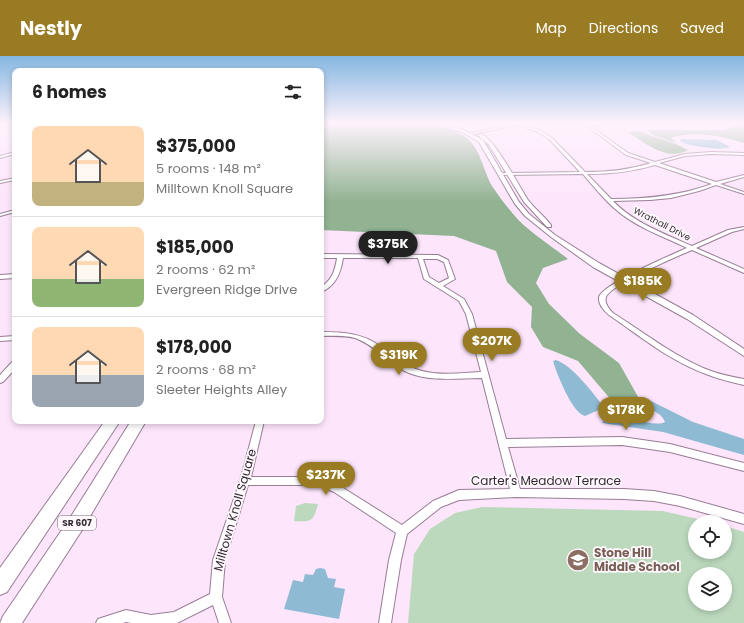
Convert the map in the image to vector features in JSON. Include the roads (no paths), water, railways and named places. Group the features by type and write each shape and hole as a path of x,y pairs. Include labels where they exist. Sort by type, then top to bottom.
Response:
{"main road":[{"name":"SR 607","path":"0,585 111,424"},
{"name":"SR 607","path":"10,623 76,524 137,424"}],"street":[{"path":"486,149 517,203 536,223 577,253 688,310 744,346"},
{"path":"494,149 535,212 557,233 589,256 677,309 744,353"},
{"name":"Wrathall Drive","path":"561,149 621,211 638,222 692,249 744,271"},
{"path":"619,149 654,164 744,194"},
{"path":"0,157 12,154"},
{"path":"500,174 584,174 620,172 692,154 744,154"},
{"path":"609,200 639,200 690,193 744,176"},
{"path":"0,182 12,180"},
{"path":"0,215 12,212"},
{"path":"744,228 730,231 626,279 605,291 602,297 603,305 611,314 696,368 719,378 744,382"},
{"path":"324,256 438,257 446,261 452,279 438,286"},
{"path":"324,288 335,280 338,273 340,256"},
{"path":"420,257 426,278 462,300 469,314 516,492"},
{"path":"0,277 12,274"},
{"path":"324,334 341,334 364,340 399,366 412,371 444,376 485,375"},
{"path":"0,339 12,338"},
{"path":"0,380 12,367"},
{"name":"Milltown Knoll Square","path":"225,623 216,597 219,560 245,481 259,424"},
{"path":"502,442 622,442 670,448 744,467"},
{"path":"245,481 317,481 337,489 402,531 395,560 385,623"},
{"name":"Carter's Meadow Terrace","path":"402,531 437,504 459,495 516,492 654,496 680,501 744,520"},
{"path":"102,623 126,616 151,620 175,618 216,597"}],"water":[{"path":"556,360 569,367 582,380 603,406 601,409 585,416 575,408 570,401 558,375 553,361"},
{"path":"643,397 693,422 744,439 744,455 663,432 602,423 606,419 613,418 622,418 650,423 665,422 660,415 643,404 641,400"},
{"path":"316,569 325,569 328,578 336,579 334,587 345,589 339,619 284,609 293,580 303,582 305,574 313,575"}],"place":[{"name":"Stone Hill Middle School","path":"578,560"}]}
